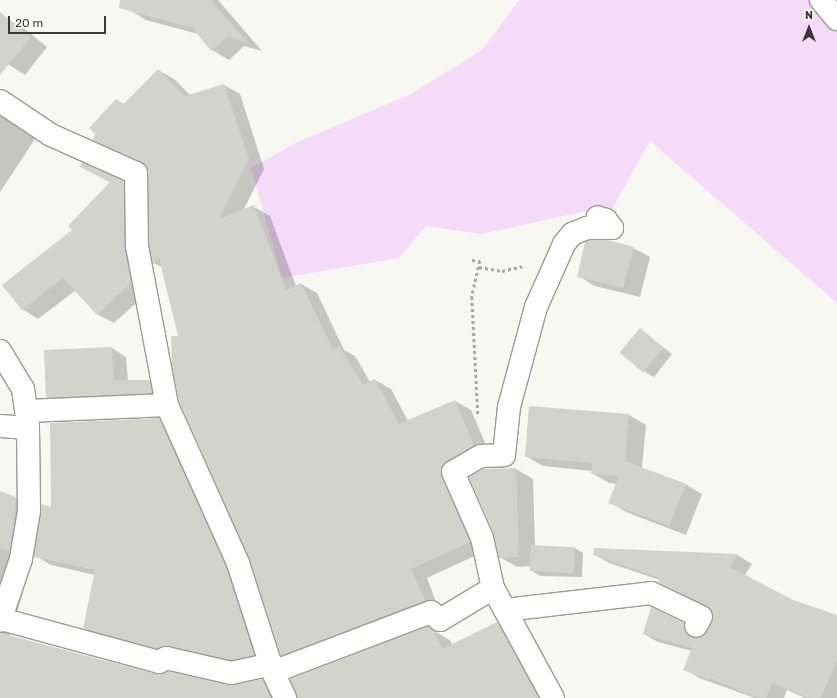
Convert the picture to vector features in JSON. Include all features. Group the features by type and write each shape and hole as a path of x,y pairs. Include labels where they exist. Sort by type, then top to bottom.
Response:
{"street":[{"path":"821,0 837,19"},
{"path":"0,101 51,135 136,173 138,246 167,405 238,563 272,668 285,698"},
{"path":"553,698 493,588 482,538 454,472 481,456 504,455 509,407 536,307 564,244 572,234 587,228 612,228 606,220 597,217"},
{"path":"0,351 23,389 28,420 29,511 21,559 0,620 158,662 166,658 231,673 272,668 431,612 440,620 493,588"},
{"path":"0,426 28,420 167,405"},
{"path":"505,610 651,593 701,617 696,626"}],"path":[{"path":"472,260 480,261 472,297 473,357 481,456"},
{"path":"479,267 493,270"}],"shaded area":[{"path":"519,0 837,0 837,303 650,141 611,211 591,210 481,234 426,226 399,258 282,278 251,168 298,142 411,94 482,50"}],"building":[{"path":"120,0 211,0 248,43 227,37 211,51 195,31 196,29 119,8"},
{"path":"0,12 31,37 0,75"},
{"path":"158,69 185,96 224,84 249,159 219,219 254,205 286,290 301,283 333,349 339,346 363,385 375,379 399,424 455,400 474,445 447,461 441,471 470,542 411,569 425,600 281,656 249,558 179,401 172,365 171,336 178,336 159,258 153,264 149,245 147,167 93,140 95,134 89,128 116,99 123,105"},
{"path":"82,162 124,181 124,246 131,283 97,315 63,278 22,310 2,285 72,230 68,226 110,182 80,167"},
{"path":"589,240 608,240 634,247 623,288 577,277 585,242"},
{"path":"640,328 664,348 643,372 619,353"},
{"path":"112,347 114,380 150,380 152,393 46,398 44,350"},
{"path":"529,406 629,414 625,461 686,484 669,526 608,503 619,476 591,474 592,463 525,457"},
{"path":"159,418 226,567 254,655 231,660 169,646 157,649 83,628 95,570 34,557 41,504 51,507 50,423"},
{"path":"516,468 519,557 499,558 493,531 469,477 484,469"},
{"path":"0,491 16,497 10,551 0,549"},
{"path":"531,545 575,547 574,573 530,571"},
{"path":"594,548 738,554 730,567 793,600 837,615 837,660 821,698 809,698 772,683 766,698 758,698 710,678 709,680 683,670 692,648 643,634 651,607 684,623 686,633 696,638 703,636 712,623 711,610 658,582 659,578 593,555"},
{"path":"497,622 539,698 297,698 290,679 428,626 435,631 442,649"},
{"path":"0,633 156,674 168,671 229,685 262,679 271,698 0,698"}]}
